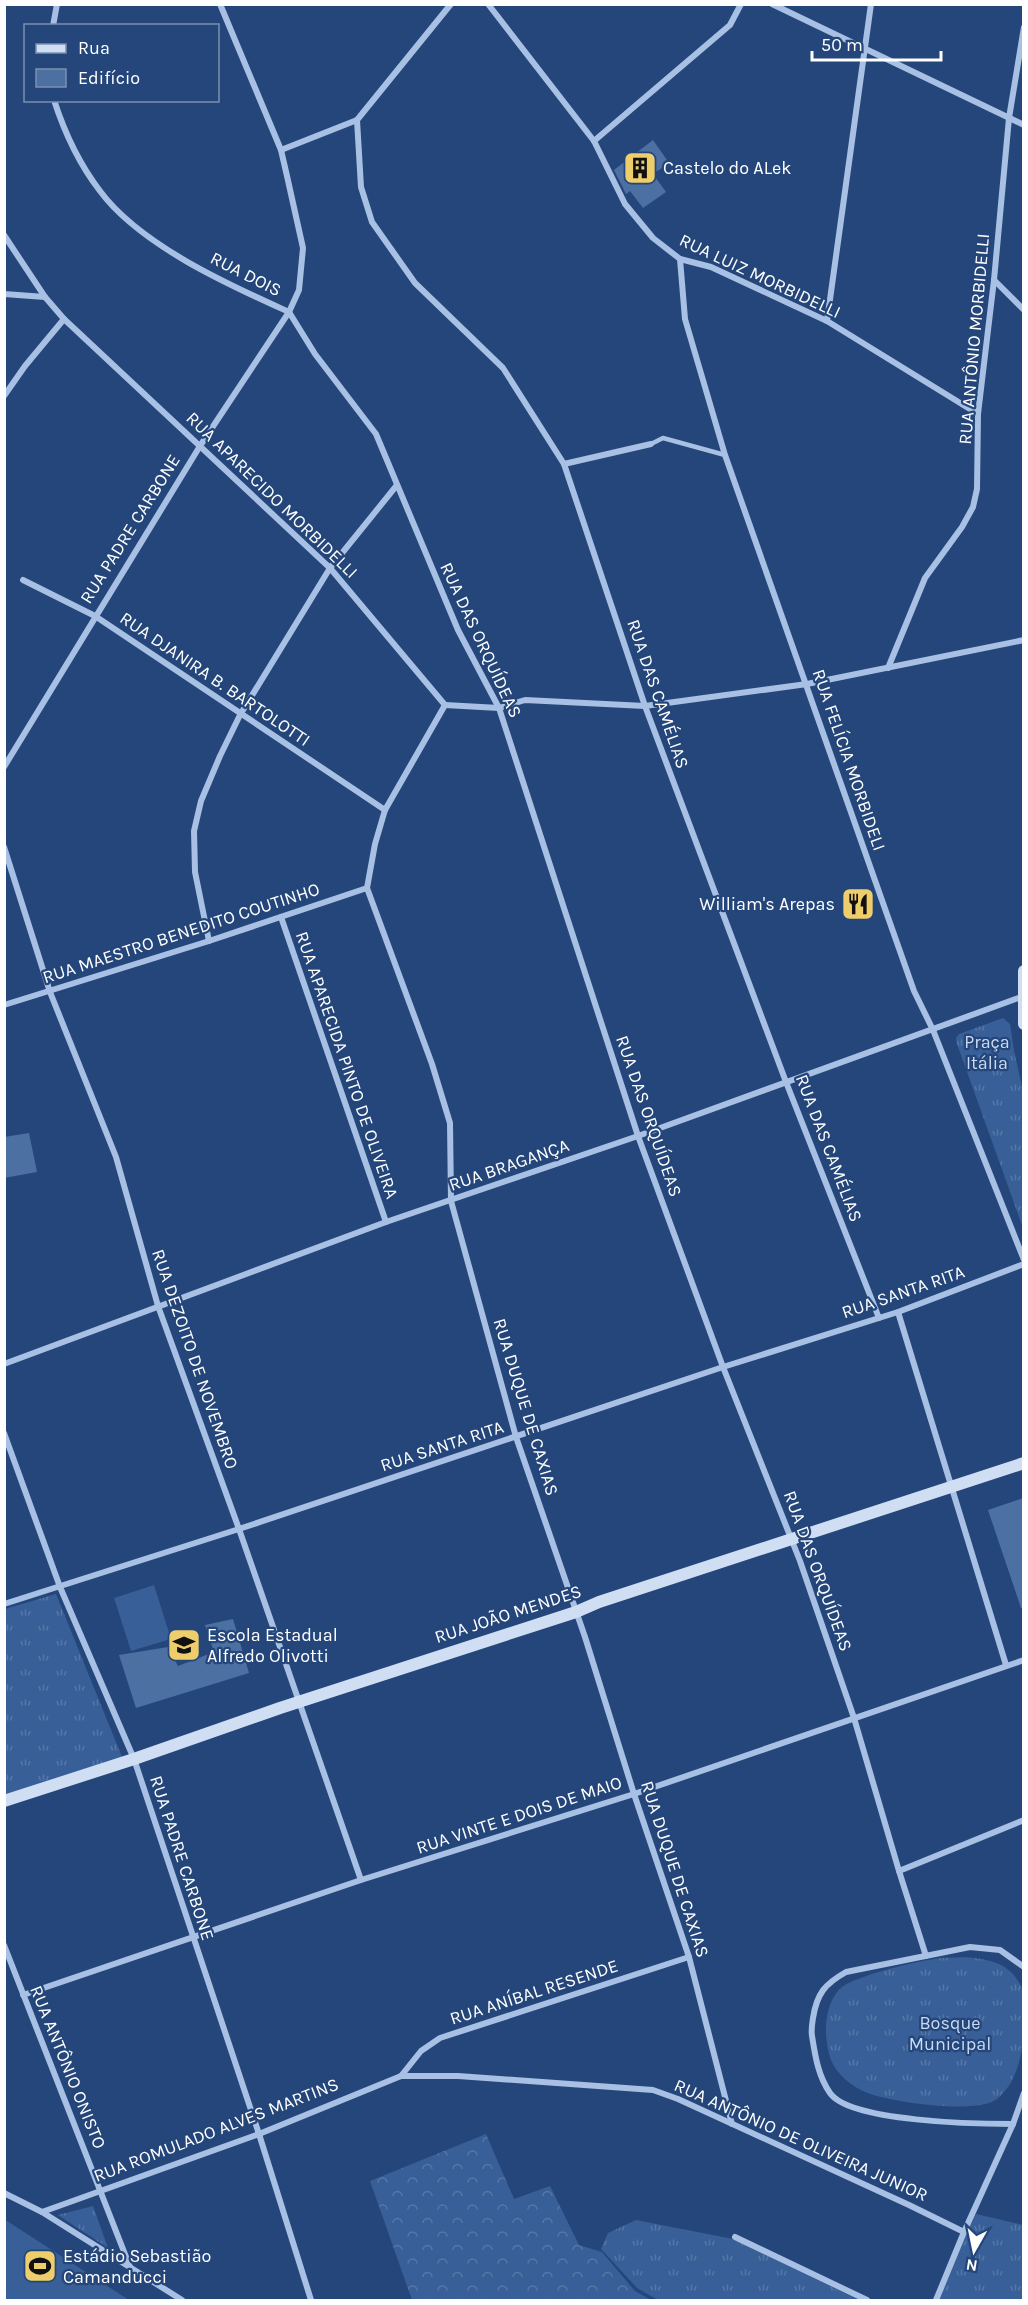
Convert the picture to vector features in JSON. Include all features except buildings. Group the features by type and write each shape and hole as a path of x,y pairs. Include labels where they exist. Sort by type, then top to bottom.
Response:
{"street":[{"path":"53,24 57,4"},
{"name":"RUA DOIS","path":"55,102 64,129 100,191 127,219 176,255 234,288 289,312 299,290 303,248 281,150 220,4"},
{"path":"281,150 357,120 451,4"},
{"name":"RUA LUIZ MORBIDELLI","path":"488,4 594,141 626,204 653,238 680,259 711,267 827,321 978,414"},
{"path":"594,141 730,25 741,4"},
{"path":"772,4 1023,125"},
{"path":"827,321 871,4"},
{"name":"RUA ANTÔNIO MORBIDELLI","path":"888,668 925,578 962,527 973,507 977,489 978,414 994,280 1009,118 1023,27"},
{"name":"RUA DAS CAMÉLIAS","path":"357,120 361,187 372,222 415,284 503,368 564,464 645,706 786,1082 879,1318"},
{"name":"RUA APARECIDO MORBIDELLI","path":"4,235 45,297 64,319 330,568 445,705"},
{"name":"RUA FELÍCIA MORBIDELI","path":"680,259 686,319 725,455 914,991 933,1030 1023,1262"},
{"path":"994,280 1023,310"},
{"path":"4,294 45,297"},
{"name":"RUA PADRE CARBONE","path":"4,767 200,446 289,312"},
{"name":"RUA DAS ORQUÍDEAS","path":"289,312 315,354 376,434 458,630 499,708 638,1136 723,1367 792,1539 854,1718 926,1956"},
{"path":"4,396 25,366 64,319"},
{"path":"564,464 651,444"},
{"path":"209,941 195,872 194,831 201,801 240,715 330,568 397,485"},
{"name":"RUA DJANIRA B. BARTOLOTTI","path":"23,580 95,616 385,810"},
{"path":"367,888 375,844 385,810 445,705 499,708 525,700 645,706 807,684 1023,640"},
{"name":"RUA DEZOITO DE NOVEMBRO","path":"4,847 50,992 116,1157 158,1306 361,1881"},
{"name":"RUA MAESTRO BENEDITO COUTINHO","path":"4,1005 209,941 367,888"},
{"name":"RUA DUQUE DE CAXIAS","path":"367,888 432,1064 450,1123 451,1201 516,1437 689,1957 732,2124"},
{"name":"RUA APARECIDA PINTO DE OLIVEIRA","path":"281,917 386,1222"},
{"path":"1023,971 1023,1024"},
{"name":"RUA BRAGANÇA","path":"4,1364 386,1222 638,1136 1023,996"},
{"name":"RUA SANTA RITA","path":"4,1604 238,1529 723,1367 898,1312 1023,1262"},
{"path":"898,1312 1006,1665"},
{"name":"RUA PADRE CARBONE","path":"4,1433 60,1587 134,1759 259,2134 310,2301"},
{"name":"RUA JOÃO MENDES","path":"4,1801 1023,1463"},
{"name":"RUA VINTE E DOIS DE MAIO","path":"23,1995 361,1881 634,1794 1023,1660"},
{"path":"899,1872 1023,1820"},
{"name":"RUA ANTÔNIO ONISTO","path":"4,1945 130,2267"},
{"path":"1013,2124 966,2124 919,2120 859,2110 831,2095 817,2066 811,2031 816,2000 829,1982 846,1972 970,1947 1000,1950 1023,1967"},
{"name":"RUA ANÍBAL RESENDE","path":"400,2076 421,2051 440,2038 689,1957"},
{"name":"RUA ROMULADO ALVES MARTINS","path":"42,2212 259,2134 400,2076"},
{"name":"RUA ANTÔNIO DE OLIVEIRA JUNIOR","path":"400,2076 504,2079 653,2090 678,2098 964,2232"},
{"path":"936,2301 964,2232 1013,2124 1023,2093"},
{"path":"4,2193 42,2212 182,2301"},
{"path":"735,2237 867,2301"}],"lane":[{"path":"651,444 663,438 725,455"}],"green space":[{"name":"Praça Itália","path":"1003,1018 1010,1024 1023,1091 1023,1228 956,1038 959,1034"},
{"path":"154,1585 171,1639 131,1651 114,1598"},
{"path":"56,1594 122,1757 5,1795 5,1609"},
{"name":"Bosque Municipal","path":"965,1957 1002,1965 1014,1975 1024,1992 1020,2060 1011,2082 997,2099 986,2104 971,2106 910,2103 863,2091 840,2074 833,2065 828,2051 826,2021 831,2002 842,1987 859,1978 900,1966 938,1958"},
{"path":"486,2134 514,2199 550,2186 579,2245 602,2252 635,2291 651,2300 412,2300 370,2181"},
{"path":"93,2206 108,2248 58,2215"},
{"path":"976,2214 1023,2225 1023,2300 934,2300"},
{"name":"Estádio Sebastião Camanducci","path":"4,2219 129,2300 5,2300"},
{"path":"636,2220 733,2239 859,2300 658,2300 637,2288 601,2249 608,2233"}],"place":[{"name":"Castelo do ALek","path":"640,168"},
{"name":"William's Arepas","path":"858,904"},
{"name":"Escola Estadual Alfredo Olivotti","path":"184,1645"},
{"name":"Estádio Sebastião Camanducci","path":"40,2266"}]}
